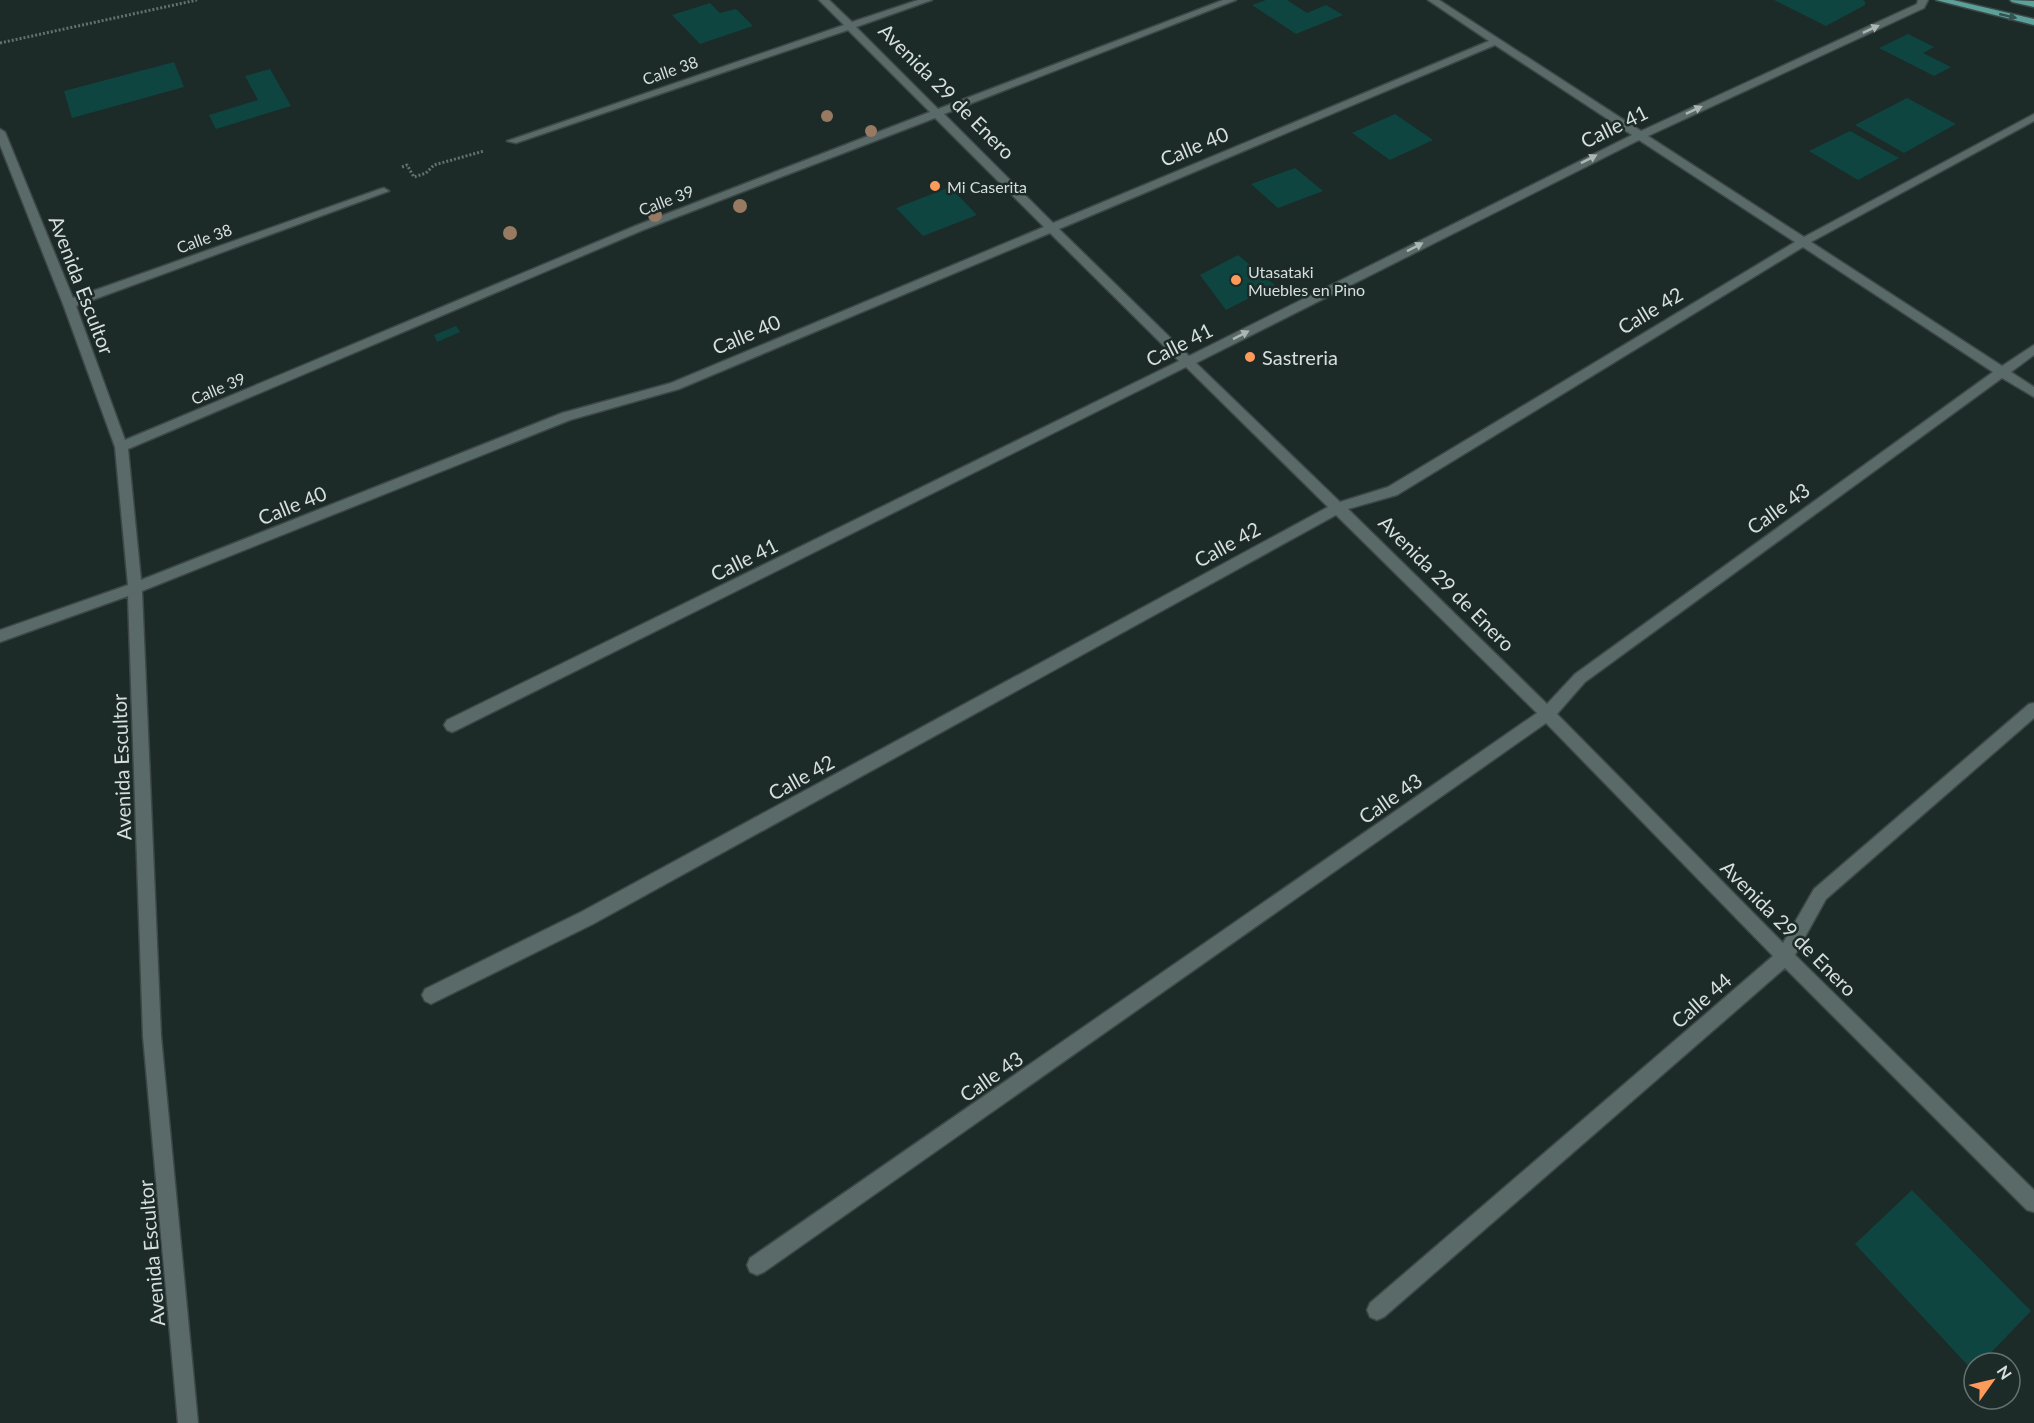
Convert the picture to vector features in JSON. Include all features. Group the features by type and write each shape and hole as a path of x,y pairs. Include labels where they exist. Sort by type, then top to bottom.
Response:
{"main road":[{"path":"1941,0 2034,22"},
{"path":"2015,0 2034,4"}],"street":[{"name":"Avenida 29 de Enero","path":"824,0 1050,227 1339,507 1547,714 1785,957 2034,1203"},
{"name":"Calle 38","path":"512,141 927,0"},
{"name":"Calle 39","path":"120,447 639,228 1231,0"},
{"path":"1433,0 2034,393"},
{"name":"Calle 41","path":"452,725 1189,361 1640,135 1921,6 1923,0"},
{"name":"Calle 40","path":"0,636 135,588 566,416 675,386 1050,227 1497,42"},
{"name":"Calle 42","path":"431,995 587,918 1339,507 1392,491 1803,242 2034,117"},
{"name":"Avenida Escultor","path":"0,132 69,304 120,447 135,588 152,1036 188,1423"},
{"name":"Calle 38","path":"69,304 384,191"},
{"name":"Calle 43","path":"757,1265 1547,714 1581,678 2000,372 2034,350"},
{"name":"Calle 44","path":"1377,1310 1785,957 1820,894 2034,709"}],"path":[{"path":"0,43 197,0"},
{"path":"426,173 434,165 467,158 512,141"}],"building":[{"path":"1266,0 1287,0 1307,13 1326,5 1343,15 1296,34 1252,5"},
{"path":"1774,0 1863,0 1865,5 1826,26"},
{"path":"710,3 720,13 736,9 753,26 700,44 672,15"},
{"path":"1908,34 1934,47 1923,53 1951,67 1934,76 1879,48"},
{"path":"174,62 184,87 72,118 64,91"},
{"path":"270,69 291,106 216,129 209,115 258,100 245,76"},
{"path":"1907,98 1956,124 1904,153 1855,125"},
{"path":"1395,114 1433,140 1390,160 1352,133"},
{"path":"1850,131 1899,158 1858,180 1809,151"},
{"path":"1295,168 1323,191 1278,208 1251,184"},
{"path":"950,187 977,215 923,236 896,208"},
{"name":"Utasataki Muebles en Pino","path":"1238,255 1275,285 1226,310 1200,275"},
{"path":"456,326 460,332 437,342 434,335"},
{"path":"1912,1190 2031,1311 1993,1351 1962,1351 1962,1359 1855,1244"}],"place":[{"name":"Mi Caserita","path":"935,186"},
{"name":"Utasataki Muebles en Pino","path":"1236,280"},
{"name":"Sastreria","path":"1250,357"}]}
